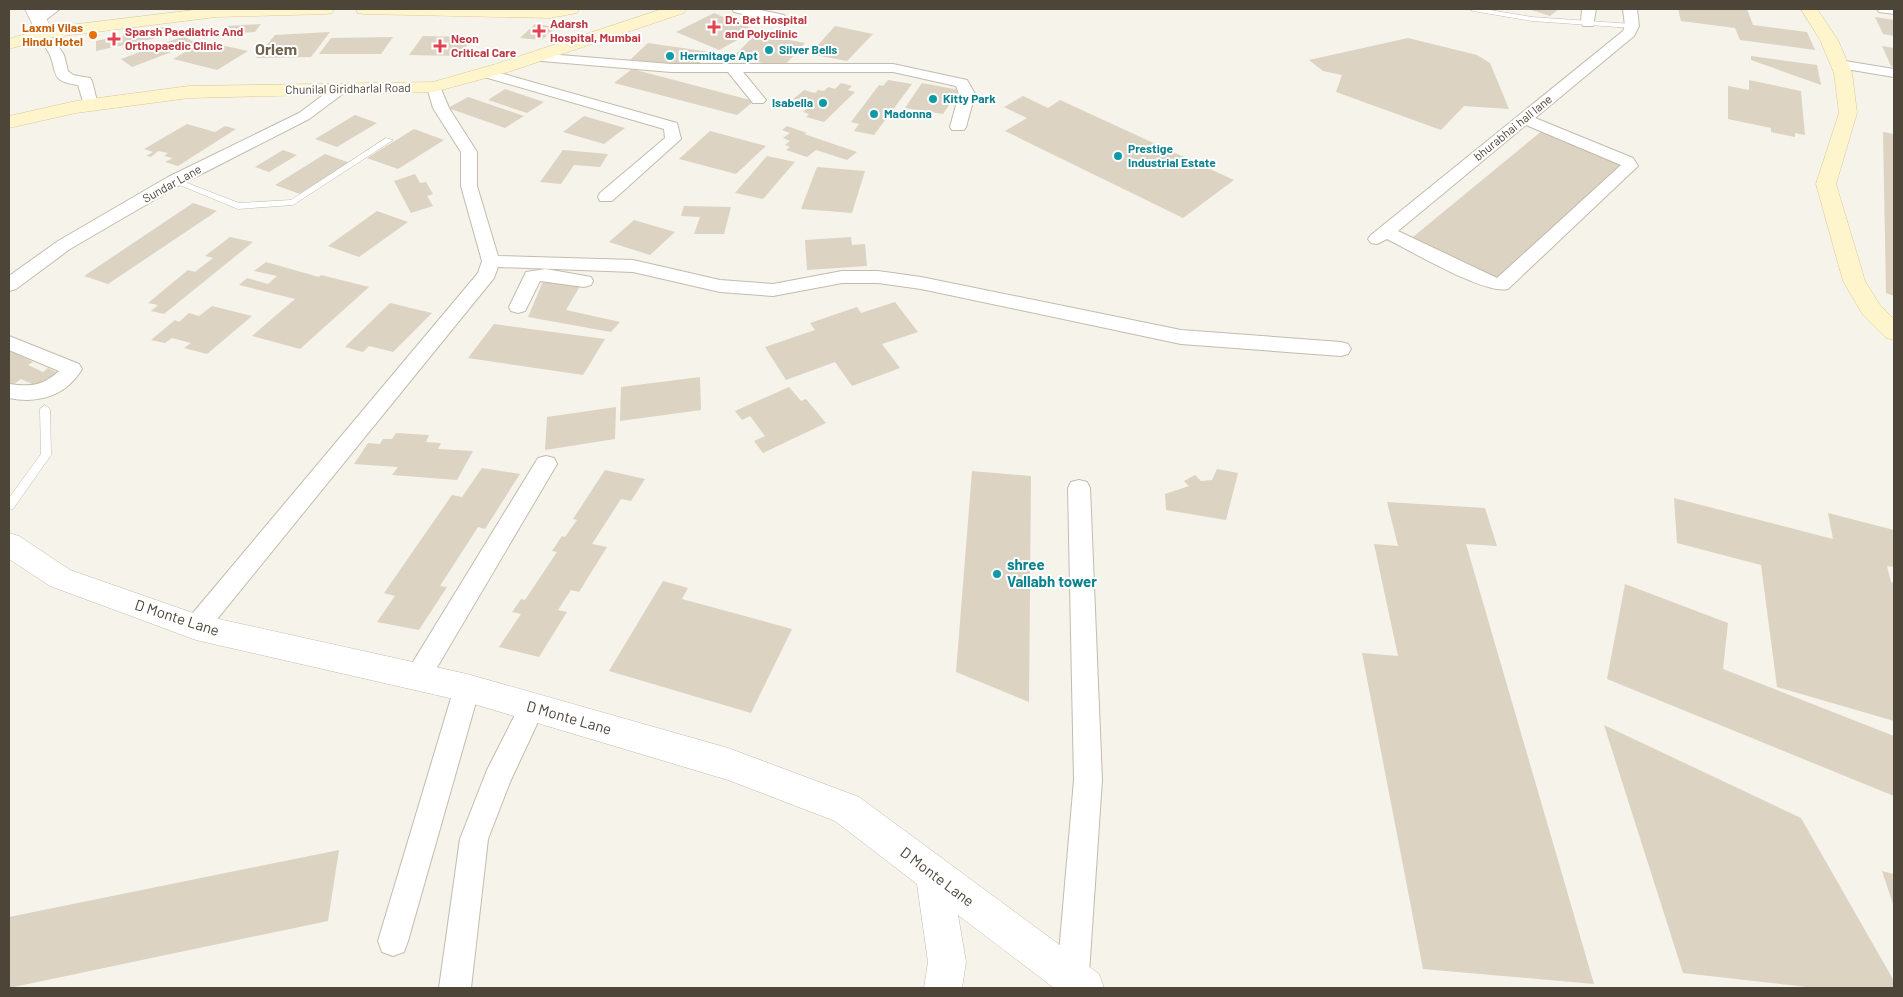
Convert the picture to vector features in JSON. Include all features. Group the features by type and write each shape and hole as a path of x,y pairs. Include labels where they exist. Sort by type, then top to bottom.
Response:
{"main road":[{"path":"9,44 41,25 216,12 326,9"},
{"path":"364,9 550,13 572,9"},
{"name":"Chunilal Giridharlal Road","path":"9,122 90,105 189,92 434,87 535,57 568,34 678,9"},
{"path":"1809,9 1840,64 1843,73 1848,113 1826,184 1854,281 1871,310 1894,332"},
{"path":"550,13 568,34"}],"street":[{"path":"53,9 41,25 57,55 61,65 61,73 70,79 85,81 90,105"},
{"path":"739,9 780,18"},
{"path":"1588,23 1589,9"},
{"path":"1630,9 1632,26"},
{"path":"1884,9 1894,10"},
{"name":"bhurabhai hall lane","path":"1524,119 1627,160 1630,166 1501,286 1381,236 1629,33 1632,26"},
{"path":"535,57 671,68 893,68 962,83 967,94 958,127"},
{"path":"1840,64 1894,73"},
{"path":"732,68 758,100"},
{"path":"486,73 671,126 673,139 606,197"},
{"path":"434,87 441,108 469,152 469,186 489,268"},
{"name":"Sundar Lane","path":"9,285 64,245 174,181 304,116 339,90"},
{"path":"196,627 489,268 633,266 720,286 773,290 842,277 878,277 920,283 1181,337 1341,349"},
{"path":"489,268 584,282"},
{"path":"518,307 533,276"},
{"path":"9,342 72,369 62,379 42,392 33,394 9,391"},
{"path":"417,678 546,464"},
{"path":"1076,985 1088,780 1078,488"},
{"name":"D Monte Lane","path":"9,544 60,578 196,627 467,688 728,764 847,808 1076,985"},
{"path":"393,941 467,688"},
{"path":"455,988 474,839 497,778 532,707"},
{"path":"934,875 947,962 943,988"}],"lane":[{"path":"1473,9 1532,19 1632,26"},
{"path":"174,181 238,206 293,202 389,140"},
{"path":"9,506 46,455 45,409"}],"building":[{"path":"1528,9 1559,9 1550,16"},
{"path":"1678,9 1747,9 1753,25 1807,32 1815,50 1740,40 1735,28 1681,21"},
{"path":"714,13 756,30 719,50 676,32"},
{"path":"1875,17 1894,20 1894,36 1883,34"},
{"path":"261,24 255,32 222,34 228,26"},
{"path":"535,24 556,27 542,40 520,38"},
{"path":"835,26 873,34 847,61 810,54"},
{"path":"164,27 166,36 96,51 96,41"},
{"path":"330,32 311,57 256,58 275,35"},
{"name":"Silver Bells","path":"756,34 805,43 783,67 733,57"},
{"path":"184,36 195,43 132,67 121,59"},
{"path":"423,36 473,37 459,56 409,55"},
{"path":"393,37 381,54 319,54 331,38"},
{"path":"1408,38 1477,55 1490,63 1509,109 1464,106 1441,130 1336,92 1342,75 1323,71 1309,60"},
{"name":"Hermitage Apt","path":"648,43 710,52 697,66 630,60"},
{"path":"216,44 248,51 217,70 173,59 194,47 205,50"},
{"path":"1882,46 1894,48 1894,67 1891,66"},
{"path":"1751,56 1817,65 1821,85 1751,60"},
{"path":"632,69 754,101 737,115 614,83"},
{"name":"Madonna","path":"888,80 912,84 874,135 854,131 859,124 851,122 879,85 883,86"},
{"path":"1749,80 1801,91 1805,135 1795,133 1795,137 1771,132 1771,128 1728,119 1728,86 1749,90"},
{"name":"Isabella","path":"841,83 852,86 848,90 855,92 824,122 806,117 809,114 803,112 810,105 792,100 804,90 815,93 818,90 824,91 828,87 835,89"},
{"name":"Kitty Park","path":"922,83 959,90 943,114 905,108"},
{"path":"505,89 544,102 527,113 488,100"},
{"name":"Prestige Industrial Estate","path":"1023,96 1048,108 1060,100 1234,180 1183,218 1005,131 1027,118 1004,107"},
{"path":"468,97 524,116 505,128 448,108"},
{"path":"355,115 377,123 337,147 315,139"},
{"path":"584,116 625,128 604,144 563,132"},
{"path":"187,124 215,132 225,126 236,129 178,166 165,162 173,158 164,156 168,153 158,151 151,157 146,156 153,152 144,149"},
{"path":"787,126 807,133 804,134 857,152 847,160 816,150 807,157 786,150 790,147 785,145 790,141 783,138 790,133 782,130"},
{"path":"414,129 444,140 398,169 367,158"},
{"path":"1543,130 1625,163 1494,283 1408,241"},
{"path":"710,131 766,146 736,174 679,159"},
{"path":"1883,132 1894,134 1894,296 1886,293"},
{"path":"283,150 297,155 269,172 255,167"},
{"path":"563,150 608,154 600,167 574,165 561,184 540,182"},
{"path":"325,154 350,163 300,194 275,185"},
{"path":"767,156 795,162 763,199 735,193"},
{"path":"817,167 865,171 852,213 801,209"},
{"path":"415,174 420,183 426,182 433,194 427,196 433,206 411,213 394,181"},
{"path":"193,203 217,211 108,284 84,276"},
{"path":"684,206 731,207 724,234 694,234 700,217 681,216"},
{"path":"377,211 408,222 359,257 328,246"},
{"path":"634,220 675,232 650,255 609,242"},
{"path":"230,237 253,242 164,314 151,311 158,305 148,303 188,270 195,272 213,258 205,256"},
{"path":"851,237 852,245 865,244 867,266 807,270 805,240"},
{"path":"266,262 319,277 321,275 369,287 300,349 252,336 295,299 239,285 247,278 268,284 277,276 254,271"},
{"path":"544,279 580,286 566,310 620,322 611,332 528,317"},
{"path":"895,302 918,332 882,344 900,368 852,386 835,362 786,380 765,347 815,330 810,323 857,307 861,313"},
{"path":"390,303 432,313 393,352 369,346 363,352 345,347"},
{"path":"212,306 252,316 207,354 184,348 191,343 172,338 165,343 151,340 175,320 179,322 189,313 199,316"},
{"path":"494,324 605,339 583,375 468,358"},
{"path":"9,350 33,362 28,365 43,372 48,368 62,375 41,388 21,379 9,388"},
{"path":"700,377 701,410 620,421 621,387"},
{"path":"789,387 801,401 806,399 826,423 763,453 754,441 765,436 750,416 742,420 735,411"},
{"path":"616,407 615,439 545,450 547,417"},
{"path":"396,433 429,435 426,442 441,443 438,449 473,451 457,480 392,475 398,467 354,464 368,443 380,444 383,439 392,439"},
{"path":"482,468 520,474 485,529 478,527 440,586 447,587 419,630 377,622 395,596 384,593 452,495 462,497"},
{"path":"1217,469 1238,473 1226,520 1166,510 1165,494 1189,486 1184,481 1195,475 1201,481 1212,480"},
{"path":"605,470 645,479 631,501 621,499 592,544 607,547 579,592 571,590 558,610 567,612 539,657 499,647 521,614 512,612 521,599 525,600 557,552 552,551 562,536 565,537 577,520 573,519"},
{"name":"shree Vallabh tower","path":"972,471 1031,476 1029,702 956,672"},
{"path":"1674,498 1833,539 1828,513 1894,530 1894,567 1887,566 1891,582 1894,583 1894,721 1777,687 1761,565 1677,543"},
{"path":"1387,502 1485,508 1497,546 1466,544 1594,984 1423,969 1362,653 1398,656 1374,544 1398,546"},
{"path":"663,581 688,588 682,599 792,629 751,713 609,671"},
{"path":"1625,584 1728,623 1723,669 1894,736 1894,796 1607,679"},
{"path":"1604,725 1801,818 1894,981 1894,988 1816,988 1683,973"},
{"path":"339,850 328,921 9,988 9,917"},
{"path":"1882,871 1894,874 1894,907"}],"place":[{"name":"Dr. Bet Hospital and Polyclinic","path":"714,27"},
{"name":"Adarsh Hospital, Mumbai","path":"539,31"},
{"name":"Laxmi Vilas Hindu Hotel","path":"93,35"},
{"name":"Sparsh Paediatric And Orthopaedic Clinic","path":"114,39"},
{"name":"Neon Critical Care","path":"440,46"},
{"name":"Silver Bells","path":"769,50"},
{"name":"Hermitage Apt","path":"670,56"},
{"name":"Kitty Park","path":"933,99"},
{"name":"Isabella","path":"823,103"},
{"name":"Madonna","path":"874,114"},
{"name":"Prestige Industrial Estate","path":"1118,156"},
{"name":"shree Vallabh tower","path":"997,574"}],"district":[{"name":"Orlem","path":"276,49"}]}
